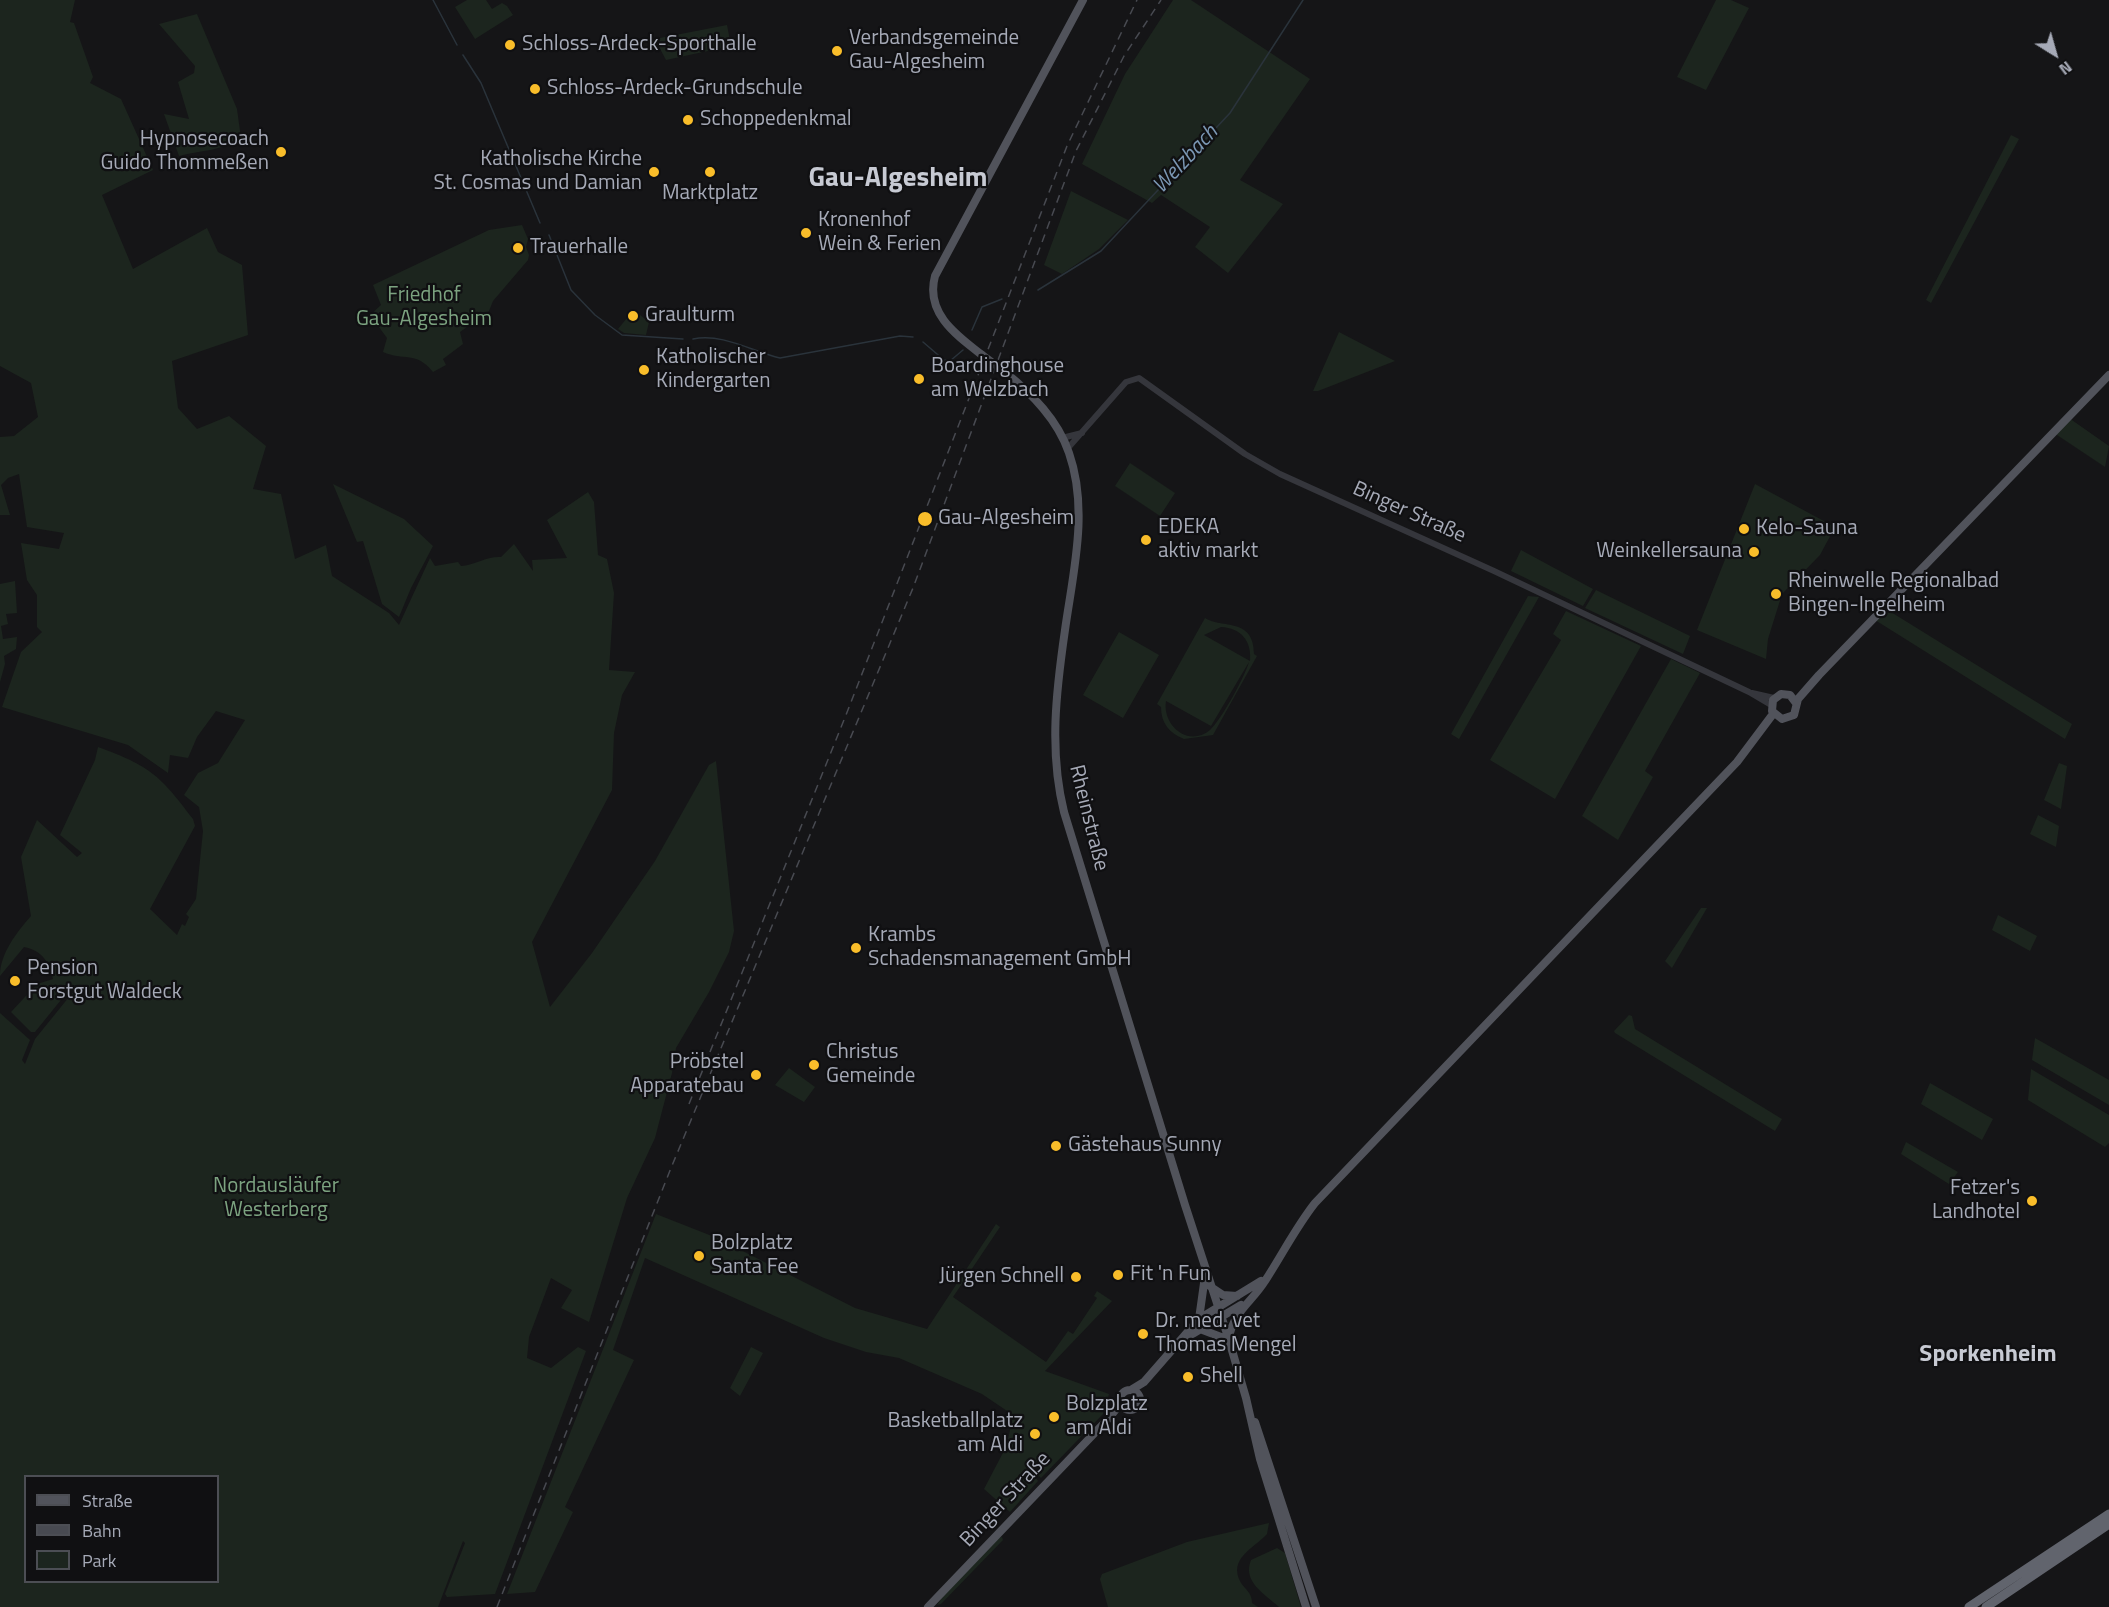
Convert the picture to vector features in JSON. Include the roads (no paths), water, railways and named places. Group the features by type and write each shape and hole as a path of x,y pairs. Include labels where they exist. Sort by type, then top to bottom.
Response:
{"highway":[{"path":"1969,1607 2109,1514"},
{"path":"1986,1607 2109,1524"}],"main road":[{"name":"Rheinstraße","path":"1083,0 935,276 933,295 943,319 957,336 1005,372 1043,408 1068,448 1077,485 1079,516 1054,720 1059,789 1074,849 1246,1398"},
{"path":"1774,709 1789,719 1794,715 1794,699 2109,375"},
{"path":"1200,1329 1216,1333 1229,1340 1234,1319 1245,1303 1260,1289 1315,1203 1744,754 1783,694 1794,699"},
{"path":"1199,1319 1205,1285 1205,1268"},
{"path":"1135,1393 1199,1319 1244,1294 1273,1269"},
{"path":"1211,1287 1225,1295 1244,1294"},
{"path":"1184,1339 1245,1303"},
{"name":"Binger Straße","path":"928,1607 1109,1418 1124,1406 1137,1407 1135,1393 1123,1394 1124,1406"},
{"path":"1246,1398 1260,1459 1306,1607"},
{"path":"1246,1398 1316,1607"}],"street":[{"name":"Binger Straße","path":"1068,448 1126,382 1134,378 1142,379 1245,454 1280,474 1494,571 1749,692 1774,709"},
{"path":"1062,438 1084,432"}],"waterway":[{"name":"Welzbach","path":"433,0 457,45"},
{"name":"Welzbach","path":"1038,290 1101,251 1230,113 1303,0"},
{"name":"Welzbach","path":"463,55 481,83 540,223"},
{"name":"Welzbach","path":"549,235 571,290 595,315 622,335 683,339"},
{"name":"Welzbach","path":"972,330 982,307 1002,299"},
{"name":"Welzbach","path":"693,339 715,338 780,358 900,336 913,337"},
{"name":"Welzbach","path":"923,342 944,360 950,361 963,350"}],"railway":[{"path":"689,1104 846,715 1067,146 1137,0"},
{"path":"497,1607 671,1168 913,588 1076,151 1124,56 1161,0"}],"place":[{"name":"Schloss-Ardeck-Sporthalle","path":"510,45"},
{"name":"Verbandsgemeinde Gau-Algesheim","path":"837,51"},
{"name":"Schloss-Ardeck-Grundschule","path":"535,89"},
{"name":"Schoppedenkmal","path":"688,120"},
{"name":"Hypnosecoach Guido Thommeßen","path":"281,152"},
{"name":"Katholische Kirche St. Cosmas und Damian","path":"654,172"},
{"name":"Marktplatz","path":"710,172"},
{"name":"Kronenhof Wein & Ferien","path":"806,233"},
{"name":"Trauerhalle","path":"518,248"},
{"name":"Graulturm","path":"633,316"},
{"name":"Katholischer Kindergarten","path":"644,370"},
{"name":"Boardinghouse am Welzbach","path":"919,379"},
{"name":"Gau-Algesheim","path":"925,519"},
{"name":"Kelo-Sauna","path":"1744,529"},
{"name":"EDEKA aktiv markt","path":"1146,540"},
{"name":"Weinkellersauna","path":"1754,552"},
{"name":"Rheinwelle Regionalbad Bingen-Ingelheim","path":"1776,594"},
{"name":"Krambs Schadensmanagement GmbH","path":"856,948"},
{"name":"Pension Forstgut Waldeck","path":"15,981"},
{"name":"Christus Gemeinde","path":"814,1065"},
{"name":"Pröbstel Apparatebau","path":"756,1075"},
{"name":"Gästehaus Sunny","path":"1056,1146"},
{"name":"Fetzer's Landhotel","path":"2032,1201"},
{"name":"Bolzplatz Santa Fee","path":"699,1256"},
{"name":"Fit 'n Fun","path":"1118,1275"},
{"name":"Jürgen Schnell","path":"1076,1277"},
{"name":"Dr. med. vet Thomas Mengel","path":"1143,1334"},
{"name":"Shell","path":"1188,1377"},
{"name":"Bolzplatz am Aldi","path":"1054,1417"},
{"name":"Basketballplatz am Aldi","path":"1035,1434"}],"district":[{"name":"Gau-Algesheim","path":"898,179"},
{"name":"Sporkenheim","path":"1988,1355"}],"park label":[{"name":"Friedhof Gau-Algesheim","path":"424,308"},
{"name":"Nordausläufer Westerberg","path":"276,1199"}]}
